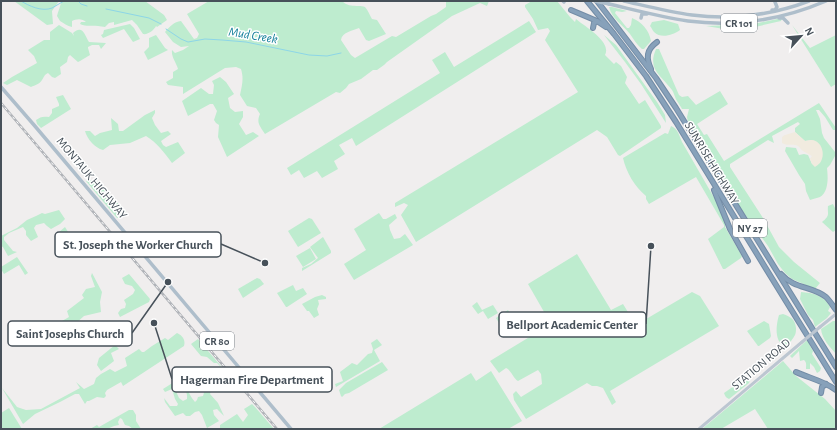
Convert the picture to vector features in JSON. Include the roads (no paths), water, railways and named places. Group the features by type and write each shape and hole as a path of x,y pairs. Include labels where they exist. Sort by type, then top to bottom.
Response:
{"highway":[{"name":"SUNRISE HIGHWAY","path":"587,1 646,76 676,122 779,292 836,382"},
{"name":"SUNRISE HIGHWAY","path":"596,1 656,78 676,108 836,367"},
{"path":"571,10 602,23 614,34"},
{"path":"593,28 594,23 597,21"},
{"path":"656,78 649,64 648,56 650,48 657,42"},
{"path":"698,159 714,190 734,236 748,262"},
{"path":"768,257 780,274 787,280 797,286 821,294 835,308"},
{"path":"796,372 826,384 836,390"},
{"path":"821,393 822,387 826,384"}],"main road":[{"name":"CR 101","path":"596,1 658,15 709,23 729,23 780,17 826,1"},
{"name":"CR 101","path":"624,1 682,14 723,17 773,12 809,1"},
{"path":"618,6 625,6 630,2"},
{"path":"752,15 775,10 777,7 775,2 780,8 794,6"},
{"path":"635,10 640,7 652,7"},
{"path":"760,20 767,21 783,18 788,23 787,18 800,11"},
{"path":"641,18 644,13 658,15"},
{"name":"MONTAUK HIGHWAY","path":"1,87 291,429"},
{"name":"STATION ROAD","path":"699,429 836,314"}],"waterway":[{"name":"Mud Creek","path":"21,1 40,9 52,8 64,1"},
{"name":"Mud Creek","path":"78,1 87,6"},
{"name":"Mud Creek","path":"106,9 149,18 161,24"},
{"name":"Mud Creek","path":"166,29 188,42 205,39 222,40 246,42 309,55 327,56 341,53"}],"railway":[{"path":"1,103 277,429"}],"place":[{"name":"Bellport Academic Center","path":"651,246"},
{"name":"St. Joseph the Worker Church","path":"265,263"},
{"name":"Saint Josephs Church","path":"168,282"},
{"name":"Hagerman Fire Department","path":"154,323"}]}
